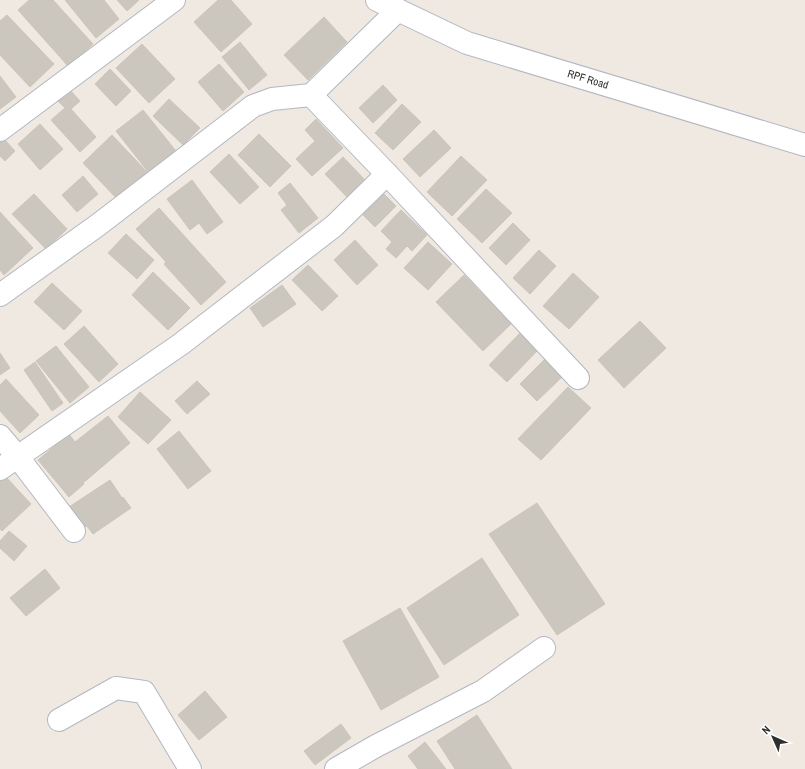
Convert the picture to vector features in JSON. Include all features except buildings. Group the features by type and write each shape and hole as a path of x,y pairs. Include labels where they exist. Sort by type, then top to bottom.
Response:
{"street":[{"path":"0,130 174,0"},
{"name":"RPF Road","path":"377,0 467,43 805,144"},
{"path":"0,295 98,225 253,106 272,99 312,95 398,10"},
{"path":"312,95 578,378"},
{"path":"0,469 194,334 334,226 387,174"},
{"path":"0,436 18,456 74,531"},
{"path":"336,769 376,746 483,691 544,648"},
{"path":"60,720 116,688 144,692 190,769"}]}
